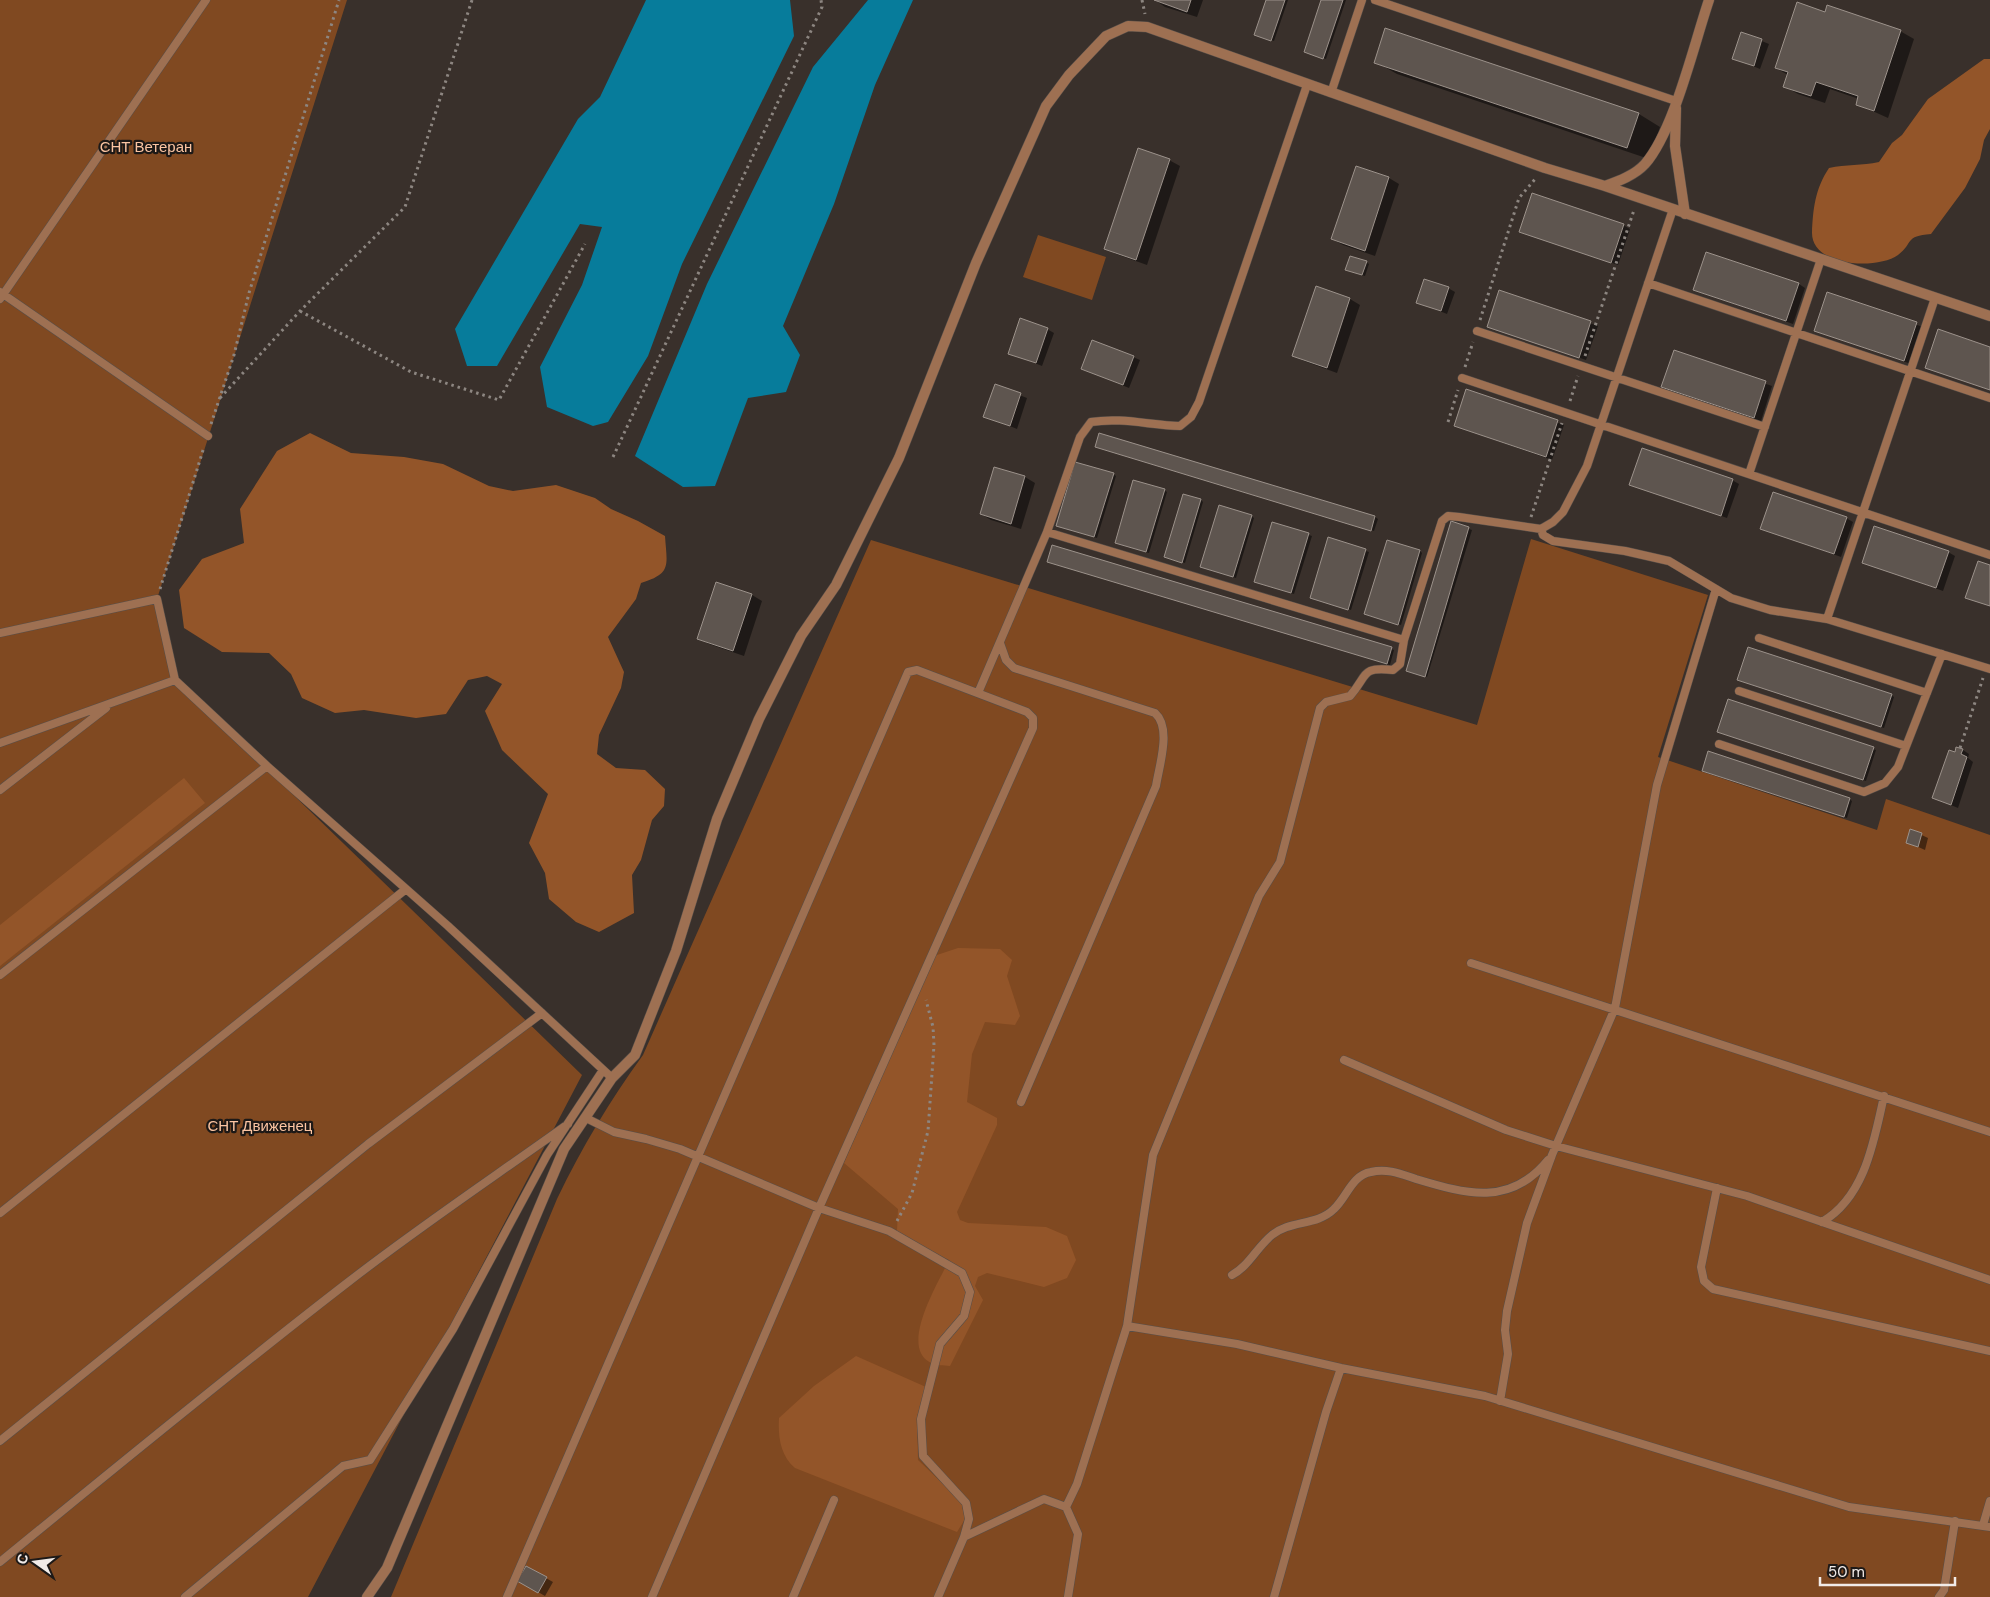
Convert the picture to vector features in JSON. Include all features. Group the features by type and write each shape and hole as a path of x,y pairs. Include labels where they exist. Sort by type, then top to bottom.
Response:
{"street":[{"path":"1605,186 1628,176 1644,165 1660,142 1676,101 1709,0"},
{"path":"367,1597 386,1568 564,1149 612,1078 635,1055 676,951 717,819 759,719 801,636 836,585 899,458 976,263 1046,106 1069,75 1106,36 1128,26 1147,27 1545,168 1605,186 1990,316"},
{"path":"1676,101 1675,146 1686,214"}],"lane":[{"path":"206,0 1,295 208,436"},
{"path":"1331,93 1362,0"},
{"path":"1375,0 1676,101"},
{"path":"978,693 1047,532 1080,437 1090,422 1110,419 1159,426 1180,426 1191,417 1199,402 1307,85"},
{"path":"1066,1507 1077,1484 1128,1326 1153,1154 1258,896 1280,862 1320,708 1326,702 1350,696 1367,672 1376,668 1393,670 1400,664 1404,640 1442,521 1448,516 1541,529 1553,522 1563,512 1587,466 1673,209"},
{"path":"1749,474 1821,259"},
{"path":"1648,283 1990,398"},
{"path":"1827,620 1935,298"},
{"path":"1477,331 1765,428"},
{"path":"1462,378 1990,555"},
{"path":"1541,529 1543,535 1553,541 1625,551 1669,561 1731,598 1770,610 1827,620 1988,668"},
{"path":"1047,532 1404,640"},
{"path":"1500,1401 1508,1354 1505,1330 1507,1311 1527,1223 1552,1155 1615,1008 1658,785 1716,589"},
{"path":"0,633 157,599 175,680 266,766 406,889 612,1078"},
{"path":"1759,638 1927,693"},
{"path":"1000,641 1001,651 1014,668 1155,713 1161,719 1163,731 1156,786 1021,1102"},
{"path":"1720,744 1864,792 1885,783 1898,767 1942,654"},
{"path":"507,1597 908,672 917,670 1027,712 1033,718 1032,728 819,1208 652,1597"},
{"path":"0,743 175,680"},
{"path":"1739,691 1906,746"},
{"path":"0,790 112,704"},
{"path":"0,976 266,766"},
{"path":"0,1213 406,889"},
{"path":"1471,963 1615,1008 1990,1132"},
{"path":"0,1441 368,1144 542,1013"},
{"path":"1344,1060 1506,1130 1556,1146 1717,1188 1990,1280"},
{"path":"185,1597 343,1466 370,1460 453,1329 547,1155 603,1070"},
{"path":"1822,1222 1836,1214 1852,1195 1867,1162 1884,1096"},
{"path":"586,1118 614,1132 646,1139 697,1157 819,1208 879,1228 962,1273 970,1292 964,1316 940,1344 920,1419 923,1456 966,1503 969,1519 964,1537 938,1597"},
{"path":"0,1562 245,1362 348,1282 443,1211 568,1124"},
{"path":"1232,1275 1239,1271 1272,1234 1291,1226 1313,1222 1334,1209 1350,1185 1369,1172 1390,1171 1462,1192 1488,1194 1514,1188 1537,1174 1552,1155"},
{"path":"1717,1188 1701,1267 1704,1281 1713,1289 1990,1351"},
{"path":"1128,1326 1237,1344 1500,1401 1849,1507 1986,1526 1990,1501"},
{"path":"1274,1597 1326,1412 1341,1368"},
{"path":"964,1537 1044,1499 1066,1507 1078,1534 1068,1597"},
{"path":"793,1597 834,1500"},
{"path":"1938,1597 1944,1590 1955,1521"}],"path":[{"path":"157,599 234,355 249,293 339,0"},
{"path":"218,401 300,311 405,207 472,0"},
{"path":"612,457 822,7 821,0"},
{"path":"1448,422 1520,198 1545,168"},
{"path":"300,311 411,372 498,400 585,244"},
{"path":"1960,748 1988,668"},
{"path":"879,1228 894,1224 901,1218 912,1193 928,1131 934,1028 926,993"}],"green space":[{"name":"СНТ Движенец","path":"0,0 347,0 157,599 175,680 582,1075 308,1597 0,1597"},
{"path":"1038,235 1106,257 1092,300 1023,277"},
{"path":"1531,539 1708,595 1658,757 1877,830 1886,799 1990,835 1990,1597 391,1597 557,1199 597,1125 643,1055 871,540 1477,725"}],"shaded area":[{"path":"1984,59 1990,59 1990,129 1984,140 1980,159 1965,188 1931,234 1913,238 1898,255 1876,263 1847,262 1834,259 1822,253 1815,244 1812,224 1818,191 1829,168 1879,162 1892,143 1902,135 1928,99"},
{"path":"310,433 351,453 404,457 443,464 489,486 513,491 556,485 595,498 611,509 665,536 666,561 663,572 641,583 636,599 608,637 624,672 621,688 599,735 597,754 616,768 645,770 665,789 664,806 652,820 641,860 632,875 634,913 599,932 576,922 549,899 545,873 529,843 548,794 502,750 485,711 502,684 487,676 468,680 446,714 416,718 364,710 335,713 302,698 291,674 269,653 222,652 184,628 179,590 202,559 244,543 240,509 277,451"},
{"path":"184,778 205,803 0,966 0,925"},
{"path":"958,948 1000,949 1012,960 1007,976 1020,1016 1015,1025 985,1022 972,1054 967,1102 997,1118 997,1125 957,1212 960,1220 968,1223 1046,1227 1067,1236 1076,1260 1067,1278 1044,1287 987,1273 978,1277 975,1286 983,1300 950,1366 931,1363 922,1355 918,1343 924,1314 949,1260 899,1236 897,1231 898,1209 844,1163 934,956"},
{"path":"856,1356 926,1387 917,1417 918,1460 961,1501 965,1519 957,1532 795,1468 786,1457 781,1445 779,1418 814,1386"}],"water":[{"path":"646,0 790,0 794,36 682,264 648,356 608,422 593,426 547,407 540,367 582,285 602,227 580,224 497,366 467,366 455,329 578,119 600,97"},
{"path":"868,0 913,0 875,85 834,204 783,326 800,355 786,392 748,398 715,486 683,487 635,456 707,284 813,67"}],"building":[{"path":"1154,0 1191,0 1187,12"},
{"path":"1266,0 1285,0 1271,41 1254,35"},
{"path":"1321,0 1343,0 1323,59 1304,52"},
{"path":"1797,2 1825,12 1827,5 1901,30 1874,111 1856,105 1858,96 1816,82 1811,96 1783,87 1788,72 1775,68"},
{"path":"1385,28 1639,113 1627,148 1374,63"},
{"path":"1741,32 1762,39 1754,66 1732,59"},
{"path":"1138,148 1170,159 1136,260 1104,249"},
{"path":"1356,166 1389,177 1365,251 1331,239"},
{"path":"1532,193 1624,224 1611,263 1519,232"},
{"path":"1706,252 1799,283 1786,321 1693,290"},
{"path":"1350,256 1367,261 1362,275 1345,270"},
{"path":"1424,279 1449,287 1441,311 1416,303"},
{"path":"1316,286 1350,298 1327,368 1292,356"},
{"path":"1499,290 1591,321 1579,358 1487,327"},
{"path":"1827,292 1917,322 1904,361 1814,331"},
{"path":"1020,318 1048,328 1036,363 1008,354"},
{"path":"1938,329 1990,347 1990,390 1925,368"},
{"path":"1092,340 1134,356 1123,385 1081,369"},
{"path":"1674,350 1766,381 1754,418 1661,387"},
{"path":"995,384 1021,393 1010,426 983,417"},
{"path":"1466,389 1558,420 1546,457 1454,426"},
{"path":"1099,433 1375,516 1371,531 1095,447"},
{"path":"1642,448 1733,479 1721,516 1629,485"},
{"path":"1075,462 1114,473 1094,537 1056,526"},
{"path":"994,467 1025,476 1011,524 980,514"},
{"path":"1133,480 1165,489 1146,552 1115,543"},
{"path":"1773,492 1847,517 1834,554 1760,529"},
{"path":"1183,494 1201,499 1182,563 1164,557"},
{"path":"1219,505 1252,515 1233,577 1200,567"},
{"path":"1451,521 1469,527 1425,677 1406,671"},
{"path":"1272,522 1309,533 1291,593 1254,582"},
{"path":"1874,526 1949,551 1936,588 1862,563"},
{"path":"1328,537 1366,549 1348,610 1310,598"},
{"path":"1387,540 1420,550 1398,625 1364,614"},
{"path":"1052,545 1392,647 1387,664 1047,562"},
{"path":"1978,561 1990,565 1990,606 1965,598"},
{"path":"716,582 752,594 733,651 697,639"},
{"path":"1748,647 1892,694 1881,727 1737,680"},
{"path":"1728,699 1874,747 1863,780 1717,732"},
{"path":"1956,747 1963,749 1961,754 1967,757 1951,805 1932,798 1949,750 1955,752"},
{"path":"1708,751 1850,798 1844,817 1702,771"},
{"path":"1910,829 1922,833 1918,847 1906,843"},
{"path":"526,1566 547,1577 538,1593 517,1581"}],"park label":[{"name":"СНТ Ветеран","path":"146,147"}]}
